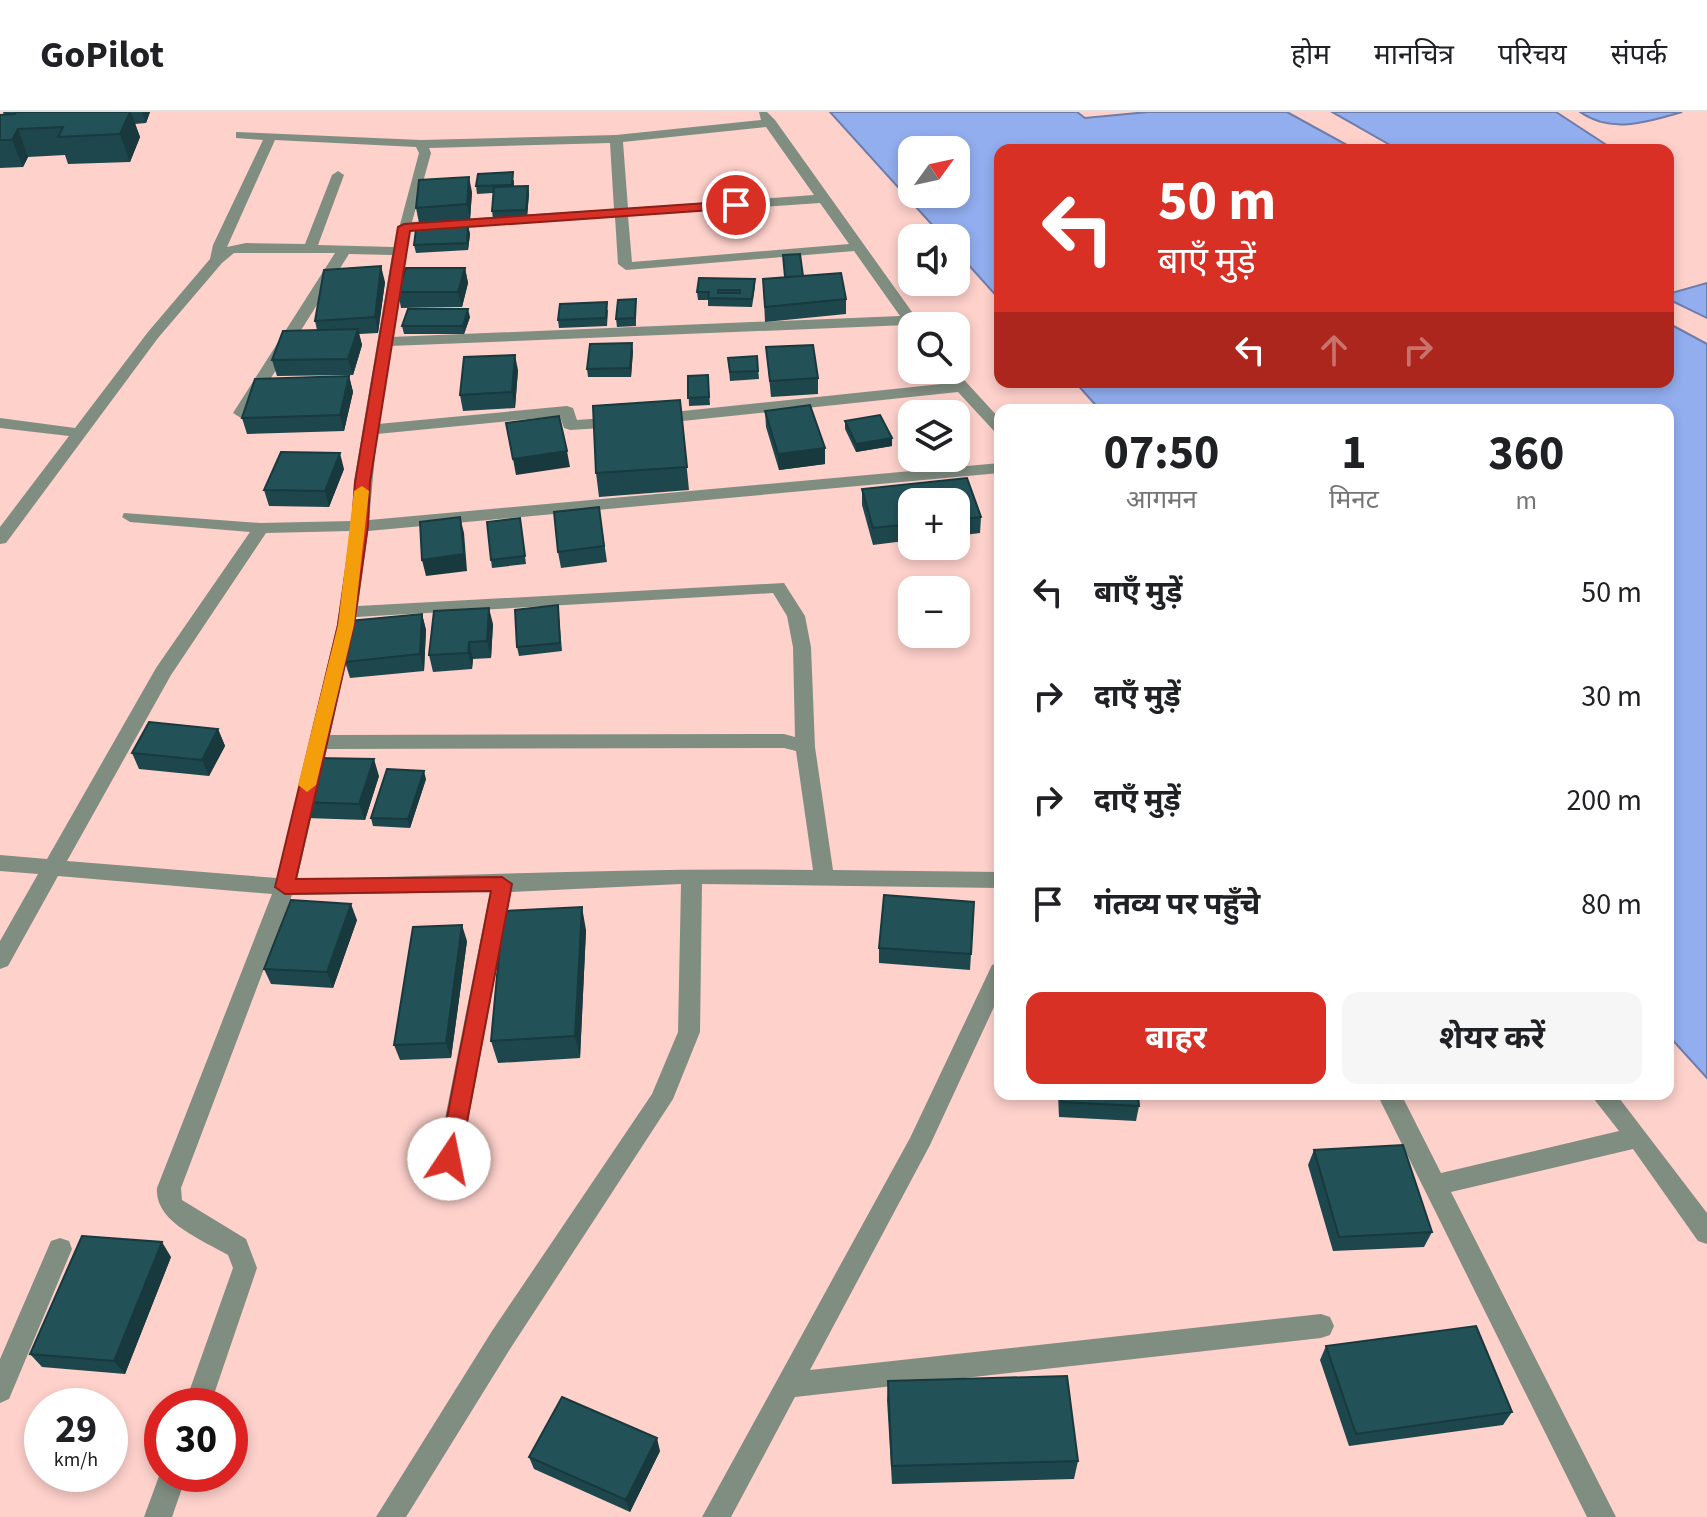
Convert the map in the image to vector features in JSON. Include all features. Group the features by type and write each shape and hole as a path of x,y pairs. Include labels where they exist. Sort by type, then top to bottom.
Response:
{"street":[{"path":"760,112 771,123 821,199 904,312"},
{"path":"240,135 421,144 616,139 771,123"},
{"path":"217,260 220,245 271,136"},
{"path":"616,139 625,264 631,267 856,247"},
{"path":"203,1388 245,1268 237,1247 173,1208 168,1199 169,1188 285,887 348,612 360,526 362,482 383,342 404,227 425,153 421,144"},
{"path":"310,248 338,175"},
{"path":"404,227 821,199"},
{"path":"0,539 153,335 217,260 238,247 400,251"},
{"path":"241,413 344,250"},
{"path":"383,342 898,324"},
{"path":"958,384 994,422"},
{"path":"370,430 567,411 570,425 648,420 960,387"},
{"path":"0,423 79,433"},
{"path":"130,517 261,528 360,526 994,469"},
{"path":"0,960 163,672 261,528"},
{"path":"348,612 778,587 796,616 802,647 805,747 824,876"},
{"path":"317,742 784,741 805,747"},
{"path":"0,863 285,887 502,884 692,876 994,880"},
{"path":"390,1517 501,1340 661,1099 678,1063 689,1032 692,876"},
{"path":"449,1159 502,884"},
{"path":"716,1517 918,1145 994,984"},
{"path":"1392,1100 1602,1517"},
{"path":"1607,1100 1638,1137 1707,1233"},
{"path":"1435,1185 1638,1137"},
{"path":"0,1390 60,1249"},
{"path":"787,1385 1321,1326"},
{"path":"158,1517 167,1492"}],"water":[{"path":"830,112 1077,112 1085,118 1148,112 1287,112 1345,144 994,144 994,293 970,267 970,224 931,224 917,208 970,208 970,136 898,136 898,187"},
{"path":"1332,112 1556,112 1605,144 1388,144"},
{"path":"1580,112 1682,112 1643,122 1617,124 1604,123"},
{"path":"1707,283 1707,318 1674,302 1674,292"},
{"path":"1674,326 1707,344 1707,1078 1674,1042 1674,404 1095,404 1080,388 1674,388"}],"building":[{"path":"16,112 130,112 120,134 58,137 63,127 18,129 12,140 0,140 0,115"},
{"path":"513,172 512,185 476,186 478,174"},
{"path":"469,177 467,204 416,208 419,180"},
{"path":"528,186 526,210 492,211 494,187"},
{"path":"468,226 467,243 414,245 416,229"},
{"path":"800,254 803,276 785,277 783,255"},
{"path":"381,266 375,317 315,321 324,270"},
{"path":"406,268 465,268 458,292 398,292"},
{"path":"841,273 846,299 765,307 763,279"},
{"path":"699,278 755,279 752,299 708,298 709,292 697,292","holes":["718,290 740,290 740,293 718,293"]},
{"path":"636,299 635,318 616,319 618,300"},
{"path":"607,302 606,318 558,320 560,304"},
{"path":"408,309 468,309 463,326 402,326"},
{"path":"358,329 348,359 272,360 283,331"},
{"path":"632,343 630,368 587,369 590,344"},
{"path":"813,345 818,378 770,381 766,347"},
{"path":"515,355 512,392 460,395 464,357"},
{"path":"757,356 758,371 730,372 728,358"},
{"path":"708,375 709,397 688,398 688,376"},
{"path":"349,376 340,415 242,418 255,379"},
{"path":"680,400 687,467 596,473 593,406"},
{"path":"810,405 825,448 778,454 765,411"},
{"path":"880,415 892,438 856,444 845,421"},
{"path":"559,416 567,451 513,459 506,423"},
{"path":"281,452 340,453 325,491 264,490"},
{"path":"967,478 981,517 970,518 970,488 898,488 898,525 873,528 862,489"},
{"path":"599,507 604,546 558,552 554,512"},
{"path":"460,517 464,554 422,560 420,522"},
{"path":"520,518 525,556 491,560 487,522"},
{"path":"558,605 560,643 517,647 515,610"},
{"path":"489,608 487,641 469,642 468,653 429,655 434,611"},
{"path":"422,614 420,654 345,662 349,621"},
{"path":"149,722 218,729 202,760 132,753"},
{"path":"315,758 374,759 359,804 300,802"},
{"path":"387,769 424,771 408,819 371,818"},
{"path":"884,895 974,902 971,954 879,948"},
{"path":"291,900 351,904 327,972 264,969"},
{"path":"582,907 575,1036 491,1041 503,911"},
{"path":"462,925 446,1043 394,1045 413,927"},
{"path":"1138,1100 1139,1106 1062,1102"},
{"path":"1403,1145 1432,1232 1339,1237 1314,1150"},
{"path":"82,1236 162,1242 114,1361 30,1354"},
{"path":"1476,1326 1512,1412 1356,1434 1326,1346"},
{"path":"1067,1376 1078,1461 892,1466 888,1381"},
{"path":"562,1397 657,1438 626,1500 529,1457"}],"slow traffic":[{"path":"307,785 346,625 362,491"}],"route":[{"path":"449,1159 502,884 285,887 346,625 360,526 362,482 404,227 736,205"}]}
